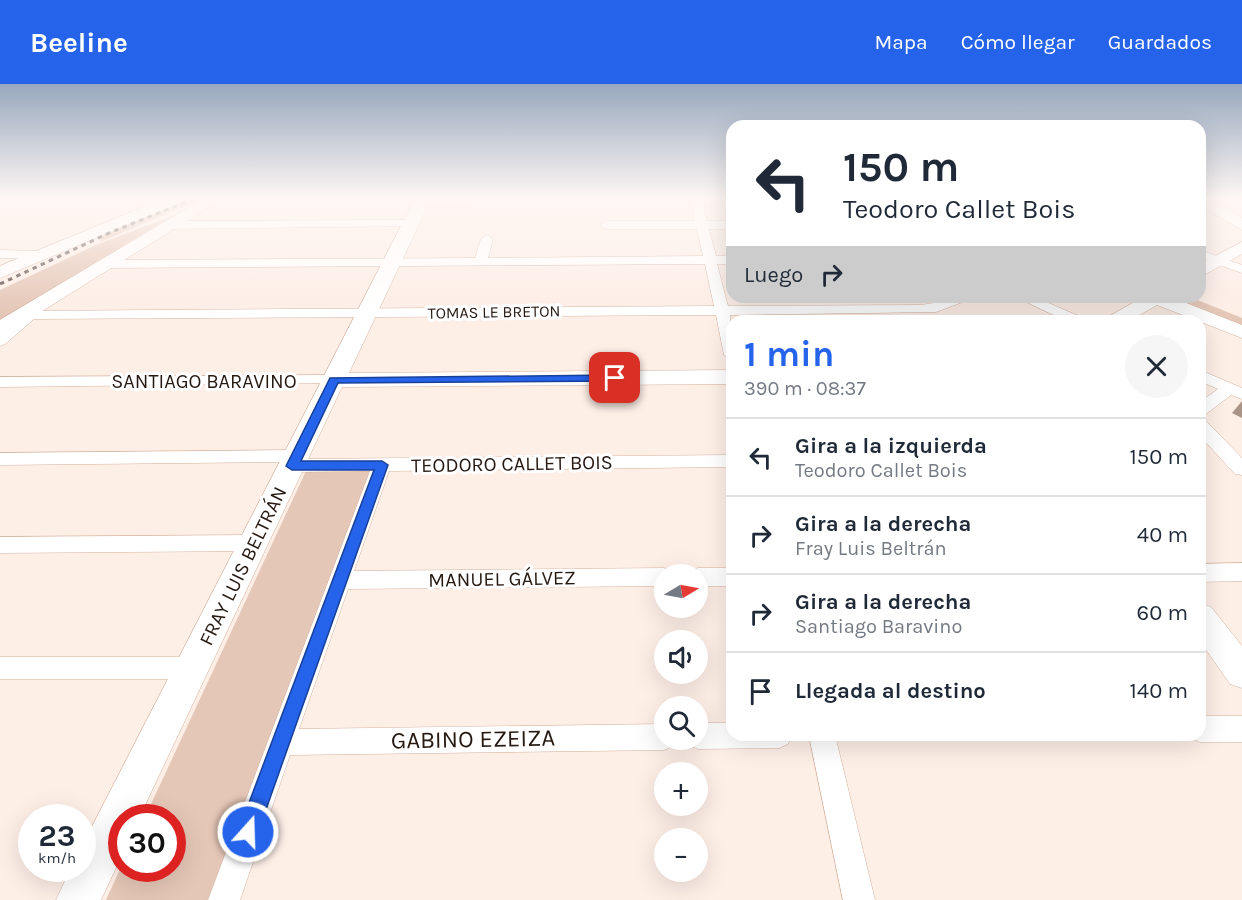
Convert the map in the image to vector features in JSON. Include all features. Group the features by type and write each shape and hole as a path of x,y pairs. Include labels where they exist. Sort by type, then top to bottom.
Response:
{"main road":[{"path":"0,273 83,237"},
{"path":"0,329 149,237"},
{"name":"FRAY LUIS BELTRÁN","path":"78,900 405,237"},
{"path":"1206,269 1242,247"},
{"path":"1206,299 1242,314"},
{"path":"1125,315 1146,303"},
{"path":"1171,303 1200,315"},
{"path":"1206,317 1242,332"},
{"name":"SANTIAGO BARAVINO","path":"334,380 726,377"},
{"path":"1206,624 1242,673"}],"street":[{"path":"705,237 726,328"},
{"path":"480,262 488,239"},
{"path":"0,254 39,255"},
{"path":"1206,256 1242,269"},
{"path":"106,264 726,260"},
{"name":"TOMAS LE BRETON","path":"26,315 927,309 949,303"},
{"path":"1037,303 1064,315"},
{"path":"0,341 26,315"},
{"path":"1206,378 1236,391"},
{"name":"SANTIAGO BARAVINO","path":"0,382 334,380"},
{"path":"1206,407 1236,391"},
{"path":"1206,431 1242,469"},
{"name":"TEODORO CALLET BOIS","path":"0,459 295,461 382,465 726,461"},
{"path":"224,900 382,465"},
{"path":"0,545 254,543"},
{"path":"1206,573 1242,573"},
{"path":"708,577 726,577"},
{"name":"MANUEL GÁLVEZ","path":"340,580 654,578"},
{"path":"0,668 193,668"},
{"path":"1206,729 1242,729"},
{"path":"708,736 726,736"},
{"name":"GABINO EZEIZA","path":"281,742 654,737"},
{"path":"823,741 859,900"}],"shaded area":[{"path":"117,237 137,237 0,320 0,290"},
{"path":"1177,303 1205,303 1242,318 1242,329"},
{"path":"372,469 214,900 106,900 114,882 186,882 186,804 151,804 306,471"}],"railway":[{"path":"0,284 100,237"}],"route":[{"path":"248,832 382,465 292,466 334,380 615,378"}]}
